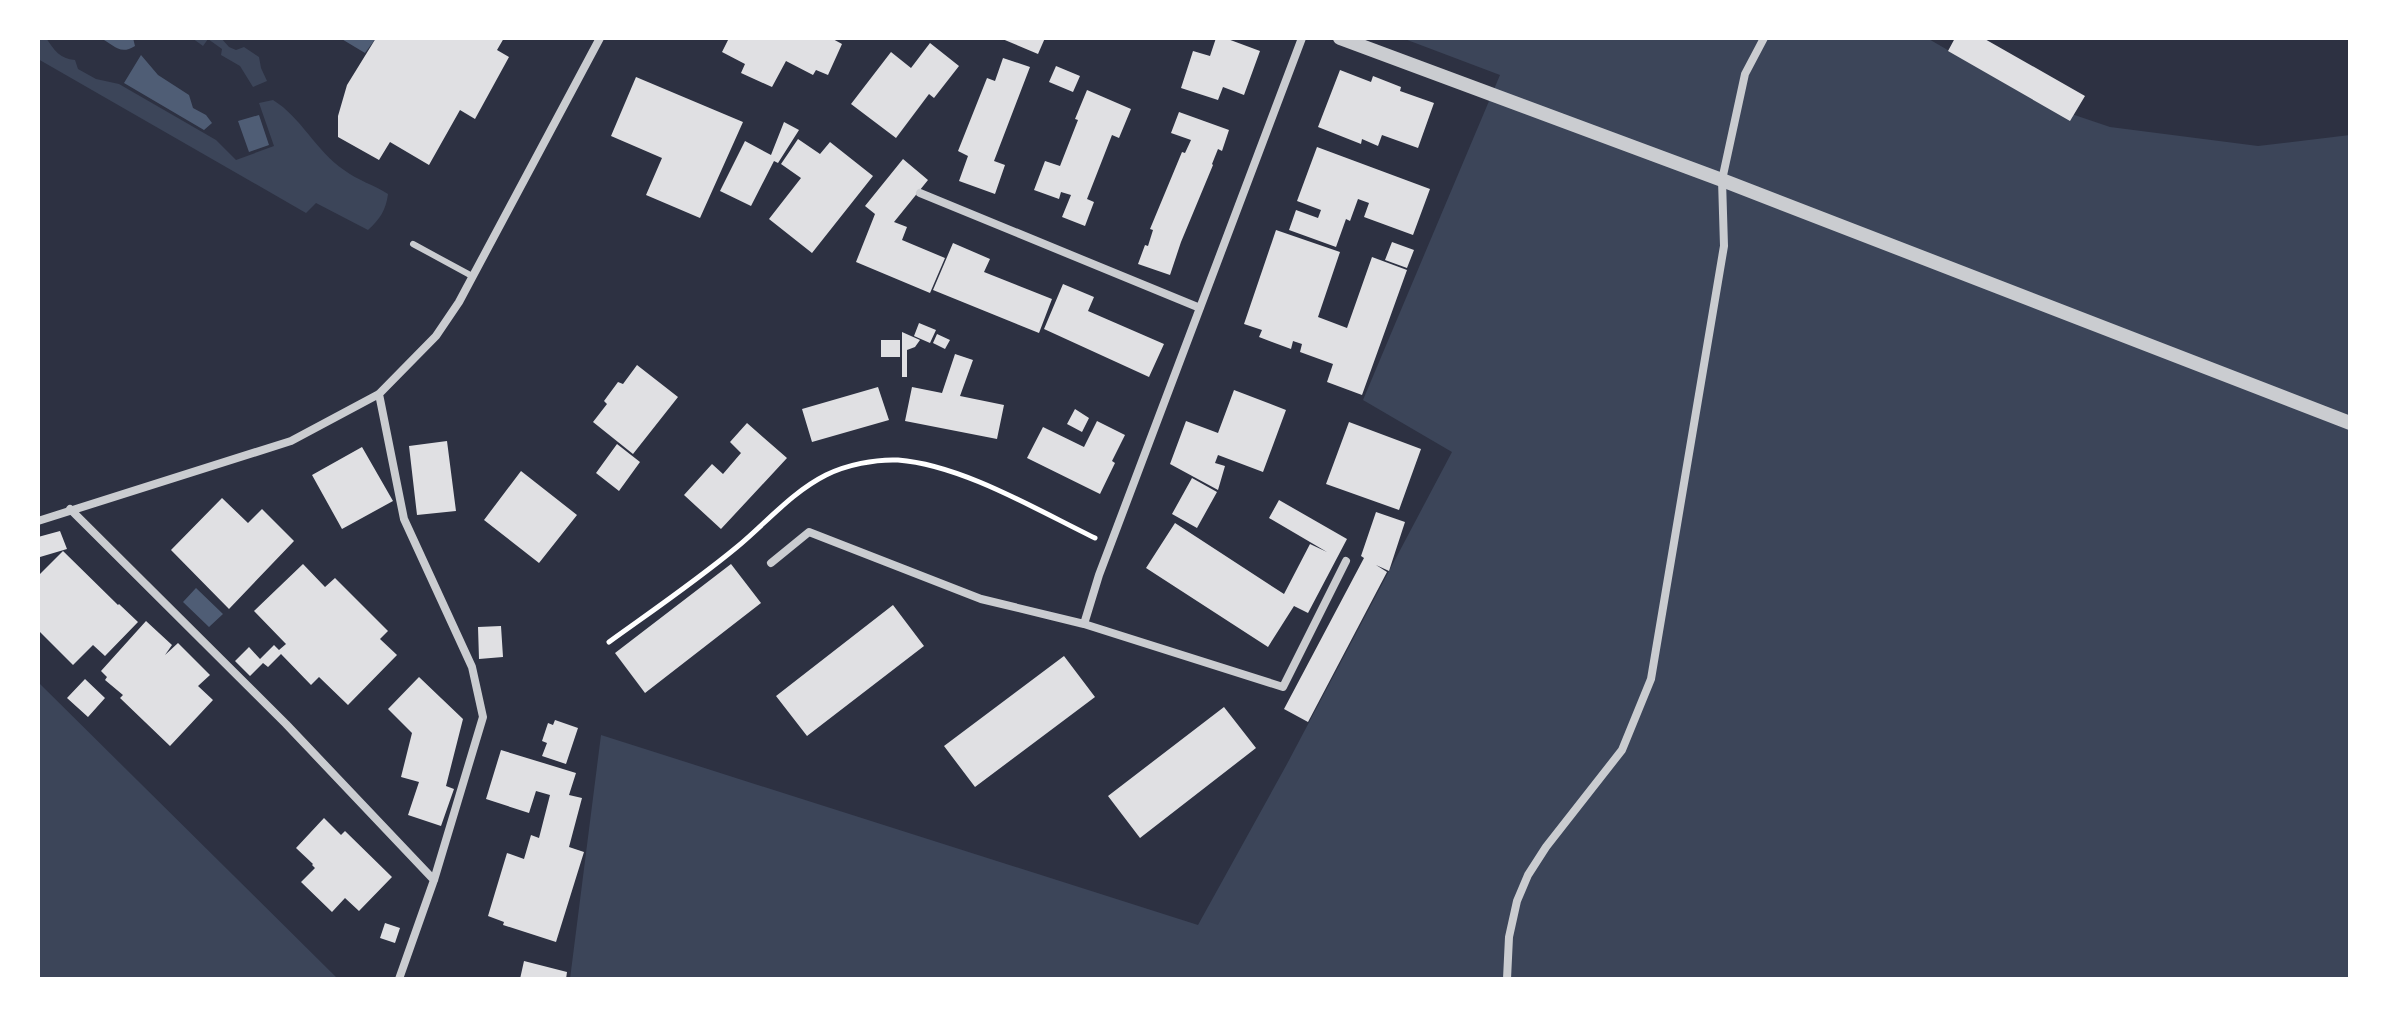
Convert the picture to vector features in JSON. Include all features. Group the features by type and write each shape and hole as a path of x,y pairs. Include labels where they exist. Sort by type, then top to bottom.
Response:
{"street":[{"path":"38,521 291,441 379,394 436,336 472,276 600,38"},
{"path":"1084,624 1110,545 1302,38"},
{"path":"1340,38 1722,180 2350,423"},
{"path":"1507,979 1509,937 1517,901 1528,875 1546,847 1622,750 1651,679 1724,246 1722,180 1745,74 1764,38"},
{"path":"920,193 1200,308"},
{"path":"379,394 404,519 472,667 483,717 434,880 399,979"},
{"path":"70,509 286,724 434,880"},
{"path":"771,563 809,532 981,599 1084,624 1283,687 1346,561"}],"lane":[{"path":"413,244 472,276"}],"path":[{"path":"609,642 735,549 795,495 827,474 862,463 896,460 940,468 983,484 1110,545"}],"shaded area":[{"path":"38,38 46,38 61,56 75,60 78,69 96,79 119,84 216,140 236,160 274,146 259,103 273,100 292,115 334,162 354,177 388,194 384,210 368,230 316,203 306,213 38,59"},
{"path":"100,38 133,38 135,46 125,50"},
{"path":"192,38 221,38 236,50 244,47 259,57 267,81 253,87 240,66 221,55 222,49 208,39 203,46"},
{"path":"340,38 376,38 365,53"},
{"path":"1402,38 1927,38 2039,103 2110,127 2258,146 2350,135 2350,979 570,979 601,735 1198,925 1452,452 1363,400 1500,75"},
{"path":"141,55 158,75 189,95 193,108 206,115 212,123 204,130 124,83"},
{"path":"259,115 269,145 249,152 238,121"},
{"path":"196,588 223,614 209,627 183,602"},
{"path":"38,682 338,979 38,979"}],"building":[{"path":"376,38 504,38 497,50 509,57 475,119 460,110 429,165 390,142 379,160 338,137 338,116 347,85"},
{"path":"729,38 831,38 842,44 828,75 816,70 813,75 786,61 772,87 741,73 745,64 722,52"},
{"path":"1000,38 1045,38 1038,54"},
{"path":"1216,38 1225,38 1260,51 1244,95 1223,87 1218,100 1181,88 1193,51 1210,56"},
{"path":"1955,38 1983,38 2085,96 2070,121 1948,51"},
{"path":"930,43 959,66 934,98 929,94 896,138 851,104 891,52 911,68"},
{"path":"1003,58 1030,67 994,161 1005,165 995,194 959,181 968,156 958,151 987,78 995,81"},
{"path":"1056,66 1080,76 1073,92 1049,82"},
{"path":"1340,70 1371,82 1373,76 1401,87 1400,91 1434,103 1418,148 1382,135 1378,146 1362,139 1361,144 1318,127"},
{"path":"636,77 743,122 700,218 646,195 662,158 611,136"},
{"path":"1087,90 1131,109 1119,138 1112,135 1087,199 1094,202 1085,226 1062,217 1071,195 1061,192 1059,199 1034,190 1045,161 1060,166"},
{"path":"1179,112 1229,130 1222,151 1218,149 1170,275 1138,264 1145,245 1148,246 1153,230 1150,229 1182,152 1185,153 1191,140 1171,133"},
{"path":"784,122 799,130 778,163 774,161 751,206 720,191 745,141 771,155"},
{"path":"798,139 820,154 830,142 873,176 812,253 769,219 801,178 781,164"},
{"path":"1317,147 1430,189 1413,235 1364,217 1369,203 1358,199 1350,221 1346,219 1336,247 1289,230 1296,210 1318,218 1321,210 1297,201"},
{"path":"903,159 928,180 894,222 907,227 902,240 945,258 930,293 856,262 875,214 865,206"},
{"path":"1276,230 1340,252 1318,317 1347,328 1372,257 1407,270 1362,395 1327,382 1333,364 1300,352 1302,344 1293,341 1291,349 1259,337 1262,330 1244,324"},
{"path":"1392,242 1414,250 1407,268 1385,260"},
{"path":"953,243 990,259 984,272 1052,299 1039,333 933,290"},
{"path":"1063,284 1094,297 1088,311 1164,344 1149,377 1044,329"},
{"path":"919,323 936,330 930,343 914,336"},
{"path":"902,332 920,340 915,347 907,350 907,377 902,377"},
{"path":"937,334 950,340 945,349 933,343"},
{"path":"881,340 900,340 900,357 881,357"},
{"path":"955,354 973,360 960,396 1004,405 997,439 905,421 912,387 942,393"},
{"path":"637,365 678,397 633,454 593,422 618,382 623,384"},
{"path":"878,387 889,420 812,442 802,409"},
{"path":"1234,390 1286,410 1263,472 1218,455 1215,463 1225,466 1218,490 1170,464 1186,421 1218,433"},
{"path":"1075,409 1089,418 1082,432 1067,424"},
{"path":"1097,421 1125,435 1100,494 1027,458 1043,427 1084,447"},
{"path":"1349,422 1421,449 1399,510 1326,484"},
{"path":"747,423 787,458 721,529 684,495 712,464 723,474 741,453 730,442"},
{"path":"447,441 456,511 417,515 409,446"},
{"path":"617,444 640,462 619,491 596,473"},
{"path":"362,447 393,501 342,529 312,475"},
{"path":"521,471 577,515 539,563 484,520"},
{"path":"1192,478 1217,492 1197,528 1172,514"},
{"path":"222,498 248,523 262,509 294,541 229,609 171,550"},
{"path":"1279,500 1347,539 1308,613 1294,606 1268,647 1146,568 1175,523 1284,594 1310,544 1327,552 1269,518"},
{"path":"1376,512 1405,522 1389,571 1376,565 1387,572 1308,722 1284,709 1364,558 1361,556"},
{"path":"60,531 67,549 40,557 38,537"},
{"path":"63,551 138,622 105,656 93,645 73,665 38,630 38,576"},
{"path":"303,564 325,587 335,578 388,631 380,639 397,655 348,705 319,677 311,685 281,654 268,667 263,663 250,676 235,661 249,647 260,659 274,645 279,650 286,644 254,611"},
{"path":"731,564 761,603 645,693 615,653"},
{"path":"893,605 924,646 807,736 776,696"},
{"path":"146,621 172,645 165,655 178,643 210,675 198,686 213,700 170,746 120,698 123,695 105,680 107,677 101,671"},
{"path":"501,626 503,657 479,659 478,627"},
{"path":"1064,656 1095,697 975,787 944,746"},
{"path":"419,677 463,719 446,786 454,789 441,826 408,815 419,782 401,777 412,733 388,709"},
{"path":"85,679 105,698 88,717 67,698"},
{"path":"1224,707 1256,748 1140,838 1108,796"},
{"path":"555,720 578,728 566,764 542,756 547,743 542,741 548,723 553,725"},
{"path":"501,750 576,773 569,795 582,798 569,847 584,852 556,942 503,925 504,922 488,916 507,853 524,859 531,835 539,838 550,795 536,791 529,813 486,799"},
{"path":"324,818 341,835 345,831 392,877 359,911 345,898 332,912 301,882 315,868 296,848"},
{"path":"385,923 400,928 395,943 380,938"},
{"path":"524,961 567,972 566,979 520,979"}]}
